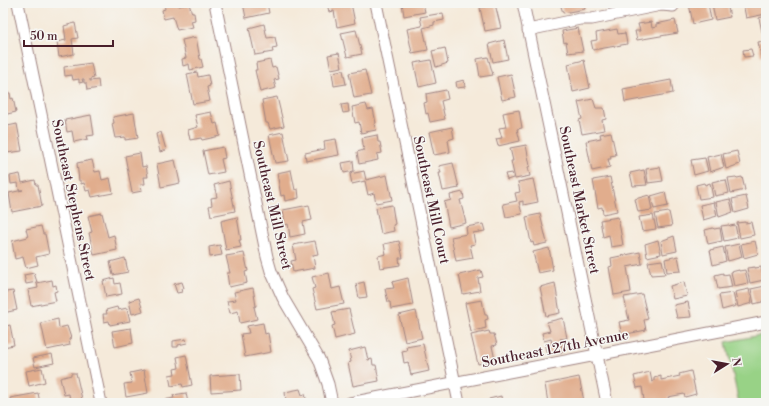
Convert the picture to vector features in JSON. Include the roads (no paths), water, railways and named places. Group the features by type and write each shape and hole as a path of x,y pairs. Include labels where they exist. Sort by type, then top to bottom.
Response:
{"street":[{"name":"Southeast Stephens Street","path":"18,3 101,403"},
{"name":"Southeast Mill Street","path":"215,3 271,272 283,298 318,359 328,384 332,403"},
{"name":"Southeast Mill Court","path":"376,3 459,403"},
{"name":"Southeast Market Street","path":"523,3 608,403"},
{"path":"528,30 580,19 592,19 661,5 673,6"},
{"name":"Southeast 127th Avenue","path":"350,403 766,322"}]}
